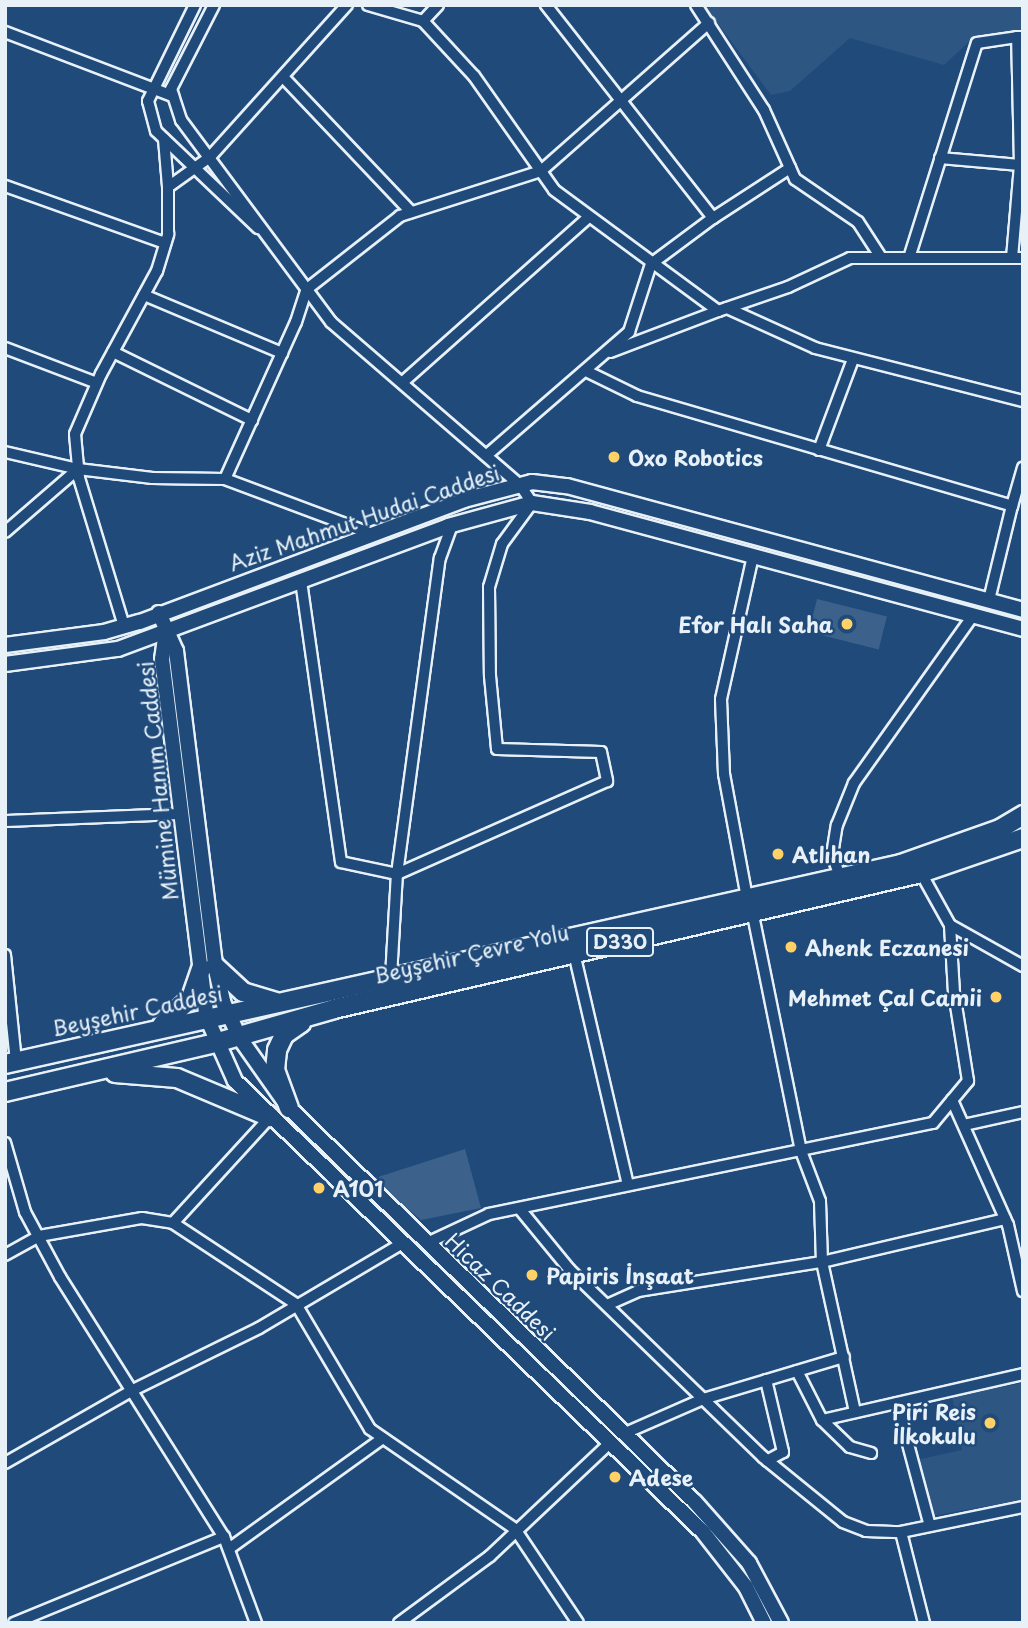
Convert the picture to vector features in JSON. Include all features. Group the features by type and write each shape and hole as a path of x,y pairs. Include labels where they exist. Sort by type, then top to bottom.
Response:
{"highway":[{"name":"Beyşehir Çevre Yolu","path":"215,1043 310,1016 575,953 750,905 840,876 945,851 1023,815"},
{"name":"Beyşehir Çevre Yolu","path":"279,1002 391,976 921,873 1023,838"},
{"path":"160,1027 191,998 208,968 243,992 279,1002"},
{"name":"Beyşehir Caddesi","path":"11,1062 279,1002"},
{"path":"289,1108 275,1070 277,1050 284,1035 310,1016"},
{"name":"D330","path":"5,1092 215,1043"},
{"path":"91,1073 177,1078 270,1117"}],"street":[{"path":"195,5 148,101 156,131 193,170 272,240"},
{"path":"214,5 171,89 181,120 331,321 487,455 520,485 532,503 502,544 489,587 490,676 497,750 566,747 601,752 607,781 397,874 341,862 301,581"},
{"path":"168,187 210,157 347,5"},
{"path":"368,5 424,21 474,76 554,190 651,264 722,309 816,348 1023,401"},
{"path":"424,21 438,5"},
{"path":"546,5 713,218"},
{"path":"696,5 764,110 795,180 858,222 880,256"},
{"path":"225,479 282,353 306,289 400,216 541,172 709,23"},
{"path":"5,32 173,96"},
{"path":"606,353 788,287 850,258 1017,258 1020,37 977,43 910,256"},
{"path":"284,78 411,212"},
{"path":"124,626 78,469 75,434 97,383 144,295 165,243 168,187 164,139"},
{"path":"940,158 1020,165"},
{"path":"487,455 629,332 651,264 713,218 790,168"},
{"path":"5,186 165,243"},
{"path":"404,381 589,217"},
{"path":"144,295 282,353"},
{"path":"5,348 97,383"},
{"path":"113,352 252,420"},
{"path":"819,450 853,359"},
{"path":"586,371 638,396 1012,506"},
{"path":"5,452 78,469 152,478 225,479 372,534"},
{"path":"989,600 1023,468"},
{"path":"5,533 78,469"},
{"name":"Aziz Mahmut Hudai Caddesi","path":"5,645 124,626 372,534 533,482 567,486 1023,610"},
{"name":"Aziz Mahmut Hudai Caddesi","path":"5,664 118,649 452,525 532,503 590,512 1023,629"},
{"path":"391,976 397,874 440,558 452,525"},
{"path":"753,556 721,699 724,774 801,1151 820,1201 822,1262 855,1412"},
{"path":"159,613 167,629"},
{"path":"840,876 834,845 854,783 972,617"},
{"name":"Mümine Hanım Caddesi","path":"167,629 162,659 180,814 208,968"},
{"name":"Mümine Hanım Caddesi","path":"167,629 176,651 208,968 207,1017"},
{"path":"5,821 180,814"},
{"path":"427,1243 489,1214 933,1123 968,1081 954,993 950,925 921,873"},
{"path":"950,925 1023,966"},
{"path":"575,953 628,1185"},
{"path":"5,955 11,1062"},
{"name":"Hicaz Caddesi","path":"208,968 239,1037 260,1071 289,1108 427,1243 617,1438 703,1532 746,1587 764,1623"},
{"name":"Hicaz Caddesi","path":"207,1017 215,1043 237,1083 403,1243 617,1438 749,1563 781,1623"},
{"path":"237,1083 237,1071 243,1065 260,1071"},
{"path":"952,1100 1005,1219 1023,1291"},
{"path":"964,1125 1023,1112"},
{"path":"173,1223 270,1117"},
{"path":"5,1143 25,1212 225,1537 256,1623"},
{"path":"519,1208 570,1270 703,1399 767,1461 843,1522 866,1531 901,1532 1023,1507"},
{"path":"5,1255 39,1236 142,1218 173,1223 296,1304 370,1429 515,1530 578,1623"},
{"path":"607,1305 638,1291 822,1262 1005,1219"},
{"path":"5,1463 133,1390 259,1328 403,1243"},
{"path":"399,1623 490,1556 617,1438 703,1399 844,1357"},
{"path":"797,1371 822,1420 843,1443 871,1453"},
{"path":"822,1420 1023,1374"},
{"path":"766,1380 783,1452 767,1461"},
{"path":"897,1403 930,1526"},
{"path":"230,1548 383,1438"},
{"path":"901,1532 924,1623"},
{"path":"14,1623 225,1537"}],"shaded area":[{"path":"704,5 1023,5 1023,30 973,38 944,65 850,38 790,91 771,95"},
{"name":"Efor Halı Saha","path":"817,599 887,616 879,649 809,632"},
{"path":"465,1149 481,1208 421,1220 372,1179"},
{"name":"Piri Reis İlkokulu","path":"1023,1383 1023,1500 931,1516 916,1460 962,1450 952,1396"}],"place":[{"name":"Oxo Robotics","path":"614,457"},
{"name":"Efor Halı Saha","path":"847,624"},
{"name":"Atlıhan","path":"778,854"},
{"name":"Ahenk Eczanesi","path":"791,947"},
{"name":"Mehmet Çal Camii","path":"996,997"},
{"name":"A101","path":"319,1188"},
{"name":"Papiris İnşaat","path":"532,1275"},
{"name":"Piri Reis İlkokulu","path":"990,1423"},
{"name":"Adese","path":"615,1477"}]}
